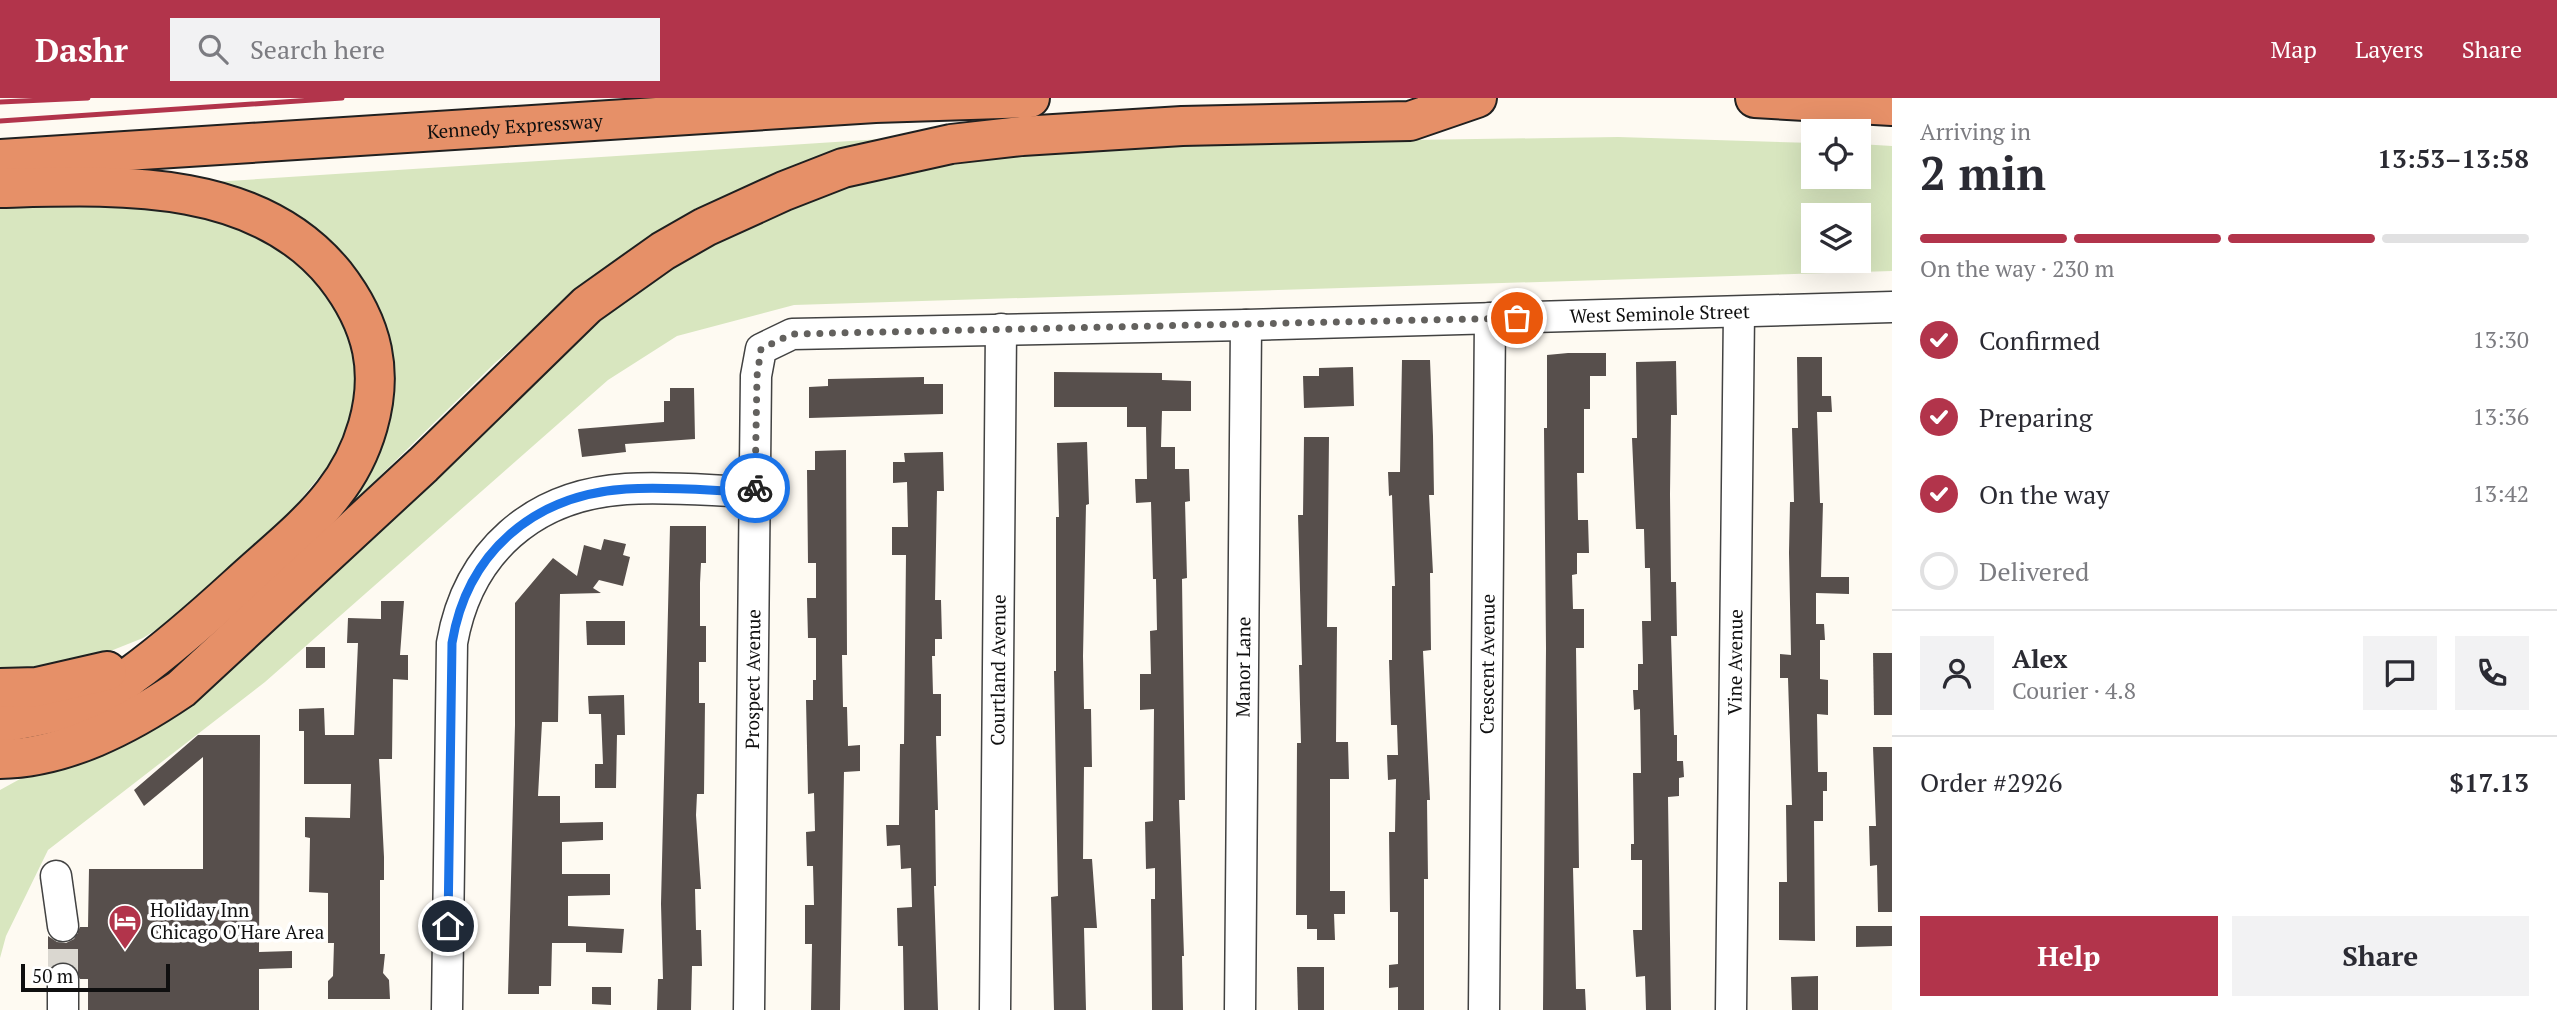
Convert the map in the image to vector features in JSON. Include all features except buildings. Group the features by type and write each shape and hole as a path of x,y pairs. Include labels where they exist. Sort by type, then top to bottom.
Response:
{"highway":[{"name":"Kennedy Expressway","path":"0,159 874,103 1030,98"},
{"path":"6,762 108,732 145,714 181,690 423,465 587,305 663,251 705,227 784,191 843,168 951,144 1022,136 1182,126 1410,121 1477,98"},
{"path":"1755,98 1892,106"},
{"path":"0,188 82,186 181,194 228,205 278,224 320,257 353,298 369,335 375,369 373,402 364,438 333,495 159,655 103,696 29,718 0,723"},
{"path":"0,688 37,687 92,675 159,655"}],"street":[{"name":"West Seminole Street","path":"761,349 792,334 1247,325 1892,307"},
{"name":"Vine Avenue","path":"1731,1010 1739,312"},
{"name":"Crescent Avenue","path":"1484,1010 1490,318"},
{"name":"Manor Lane","path":"1240,1010 1247,325"},
{"name":"Courtland Avenue","path":"995,1010 1001,329"},
{"name":"Prospect Avenue","path":"749,1010 757,376 761,349"},
{"path":"447,1010 452,643 457,614 470,583 487,557 532,516 566,501 628,489 755,492"},
{"path":"56,876 63,926"},
{"path":"63,979 63,1010"}],"green space":[{"path":"912,137 576,291 495,363 324,531 385,330 197,183"},
{"path":"1618,137 1801,143 1801,189 1871,189 1871,145 1892,146 1892,271 1871,272 1871,203 1801,203 1801,273 1827,273 794,305 677,336 608,380 265,682 48,850 6,936 0,958 0,790 20,779 85,762 85,757 578,330 704,246 845,186 909,167 1065,150 1277,142"},
{"path":"0,202 167,207 237,226 294,256 338,302 356,349 356,401 337,455 274,532 173,619 143,638 103,654 52,668 0,673"}],"tunnel":[{"path":"63,926 63,979"}],"railway":[{"path":"0,102 88,98"},
{"path":"0,121 342,98"}],"way so far":[{"path":"755,488 757,376 761,349 792,334 1517,318"}],"place":[{"name":"Holiday Inn Chicago O'Hare Area","path":"125,951"}],"route":[{"path":"448,926 452,643 457,614 470,583 487,557 509,534 532,516 566,501 604,491 628,489 755,492 755,488"}]}
